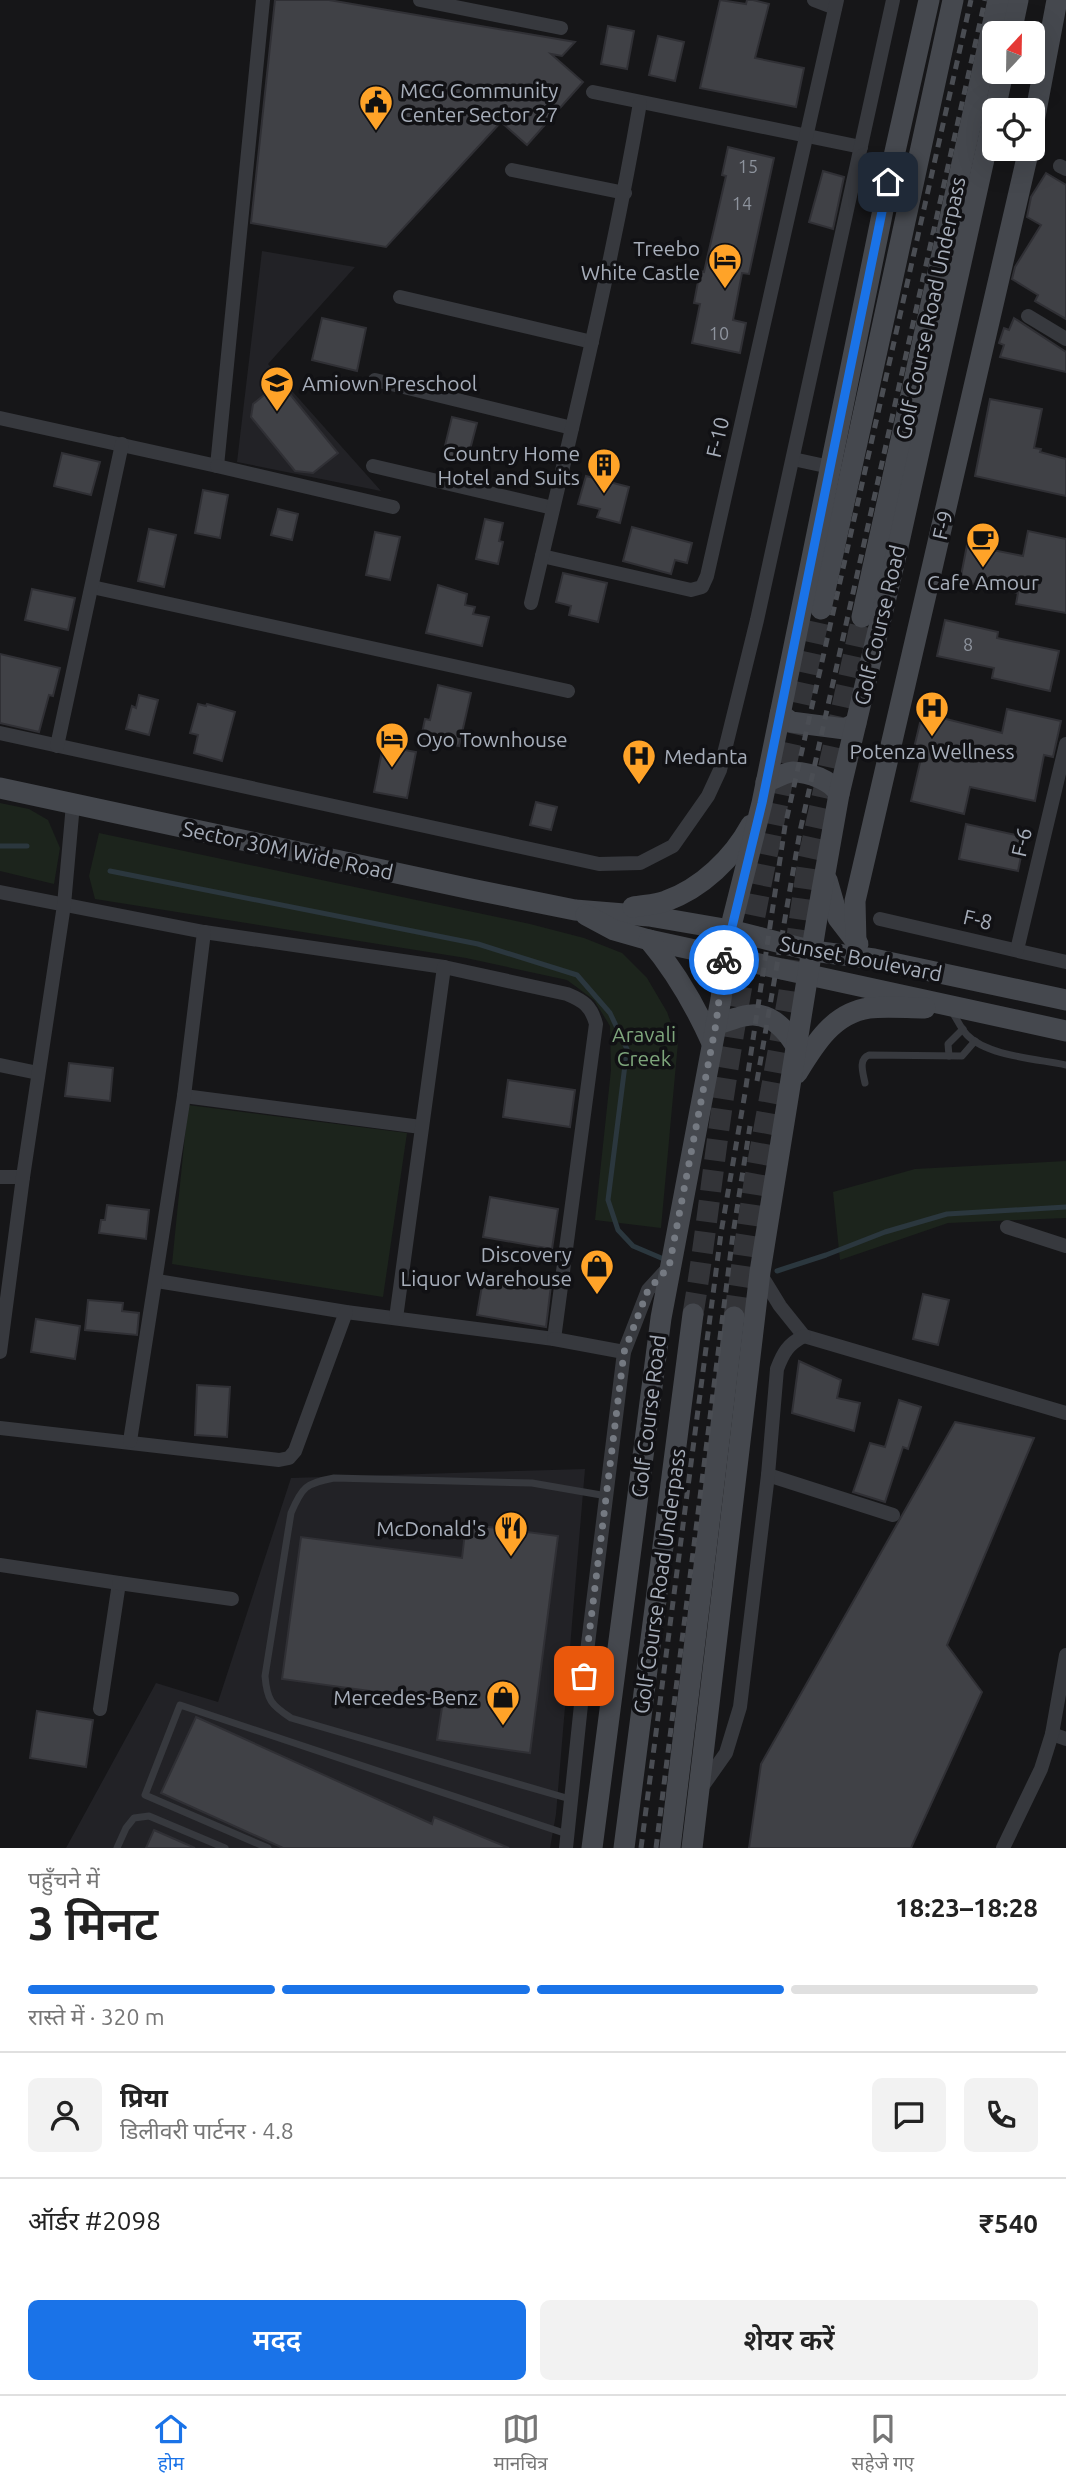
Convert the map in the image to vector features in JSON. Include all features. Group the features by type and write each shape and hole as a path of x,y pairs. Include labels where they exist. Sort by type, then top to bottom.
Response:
{"street":[{"path":"217,466 263,0"},
{"path":"420,0 561,28"},
{"path":"807,135 836,4 814,0"},
{"path":"0,733 598,864 640,863 673,846 708,796 720,770 793,460 892,0"},
{"name":"Golf Course Road","path":"592,1848 669,1267 714,1034 725,956 764,792 894,156 929,0"},
{"name":"Golf Course Road Underpass","path":"821,609 953,0"},
{"name":"Golf Course Road Underpass","path":"862,617 998,0"},
{"path":"1014,21 1018,0"},
{"path":"1038,98 1057,0"},
{"path":"593,92 862,147"},
{"path":"531,603 625,193 640,103"},
{"name":"F-10","path":"542,555 691,590 702,587 707,576 807,135"},
{"name":"Golf Course Road","path":"692,1848 760,1272 825,871 839,794 895,560 983,161"},
{"name":"F-9","path":"856,943 855,901 1026,161"},
{"path":"512,170 625,193"},
{"path":"400,297 592,342"},
{"path":"1028,316 1066,340"},
{"path":"375,380 572,428"},
{"path":"0,418 393,507"},
{"path":"57,746 122,444"},
{"path":"793,460 830,467"},
{"path":"373,466 553,508"},
{"path":"92,587 568,691"},
{"path":"779,714 791,722 845,729 856,723"},
{"name":"F-6","path":"1017,950 1060,794 1066,744"},
{"path":"575,910 622,909 665,902 704,882 748,829 764,792 791,771 818,777 837,789 839,794"},
{"name":"Sector 30M Wide Road","path":"0,788 575,910"},
{"path":"0,1352 64,905 73,804"},
{"path":"825,871 838,918 856,943 874,959"},
{"path":"0,892 204,932 444,967 567,994 583,1000 592,1010 596,1024 554,1339"},
{"name":"Sunset Boulevard","path":"575,910 649,916 730,930 813,951 874,959 1066,1000"},
{"name":"Sunset Boulevard","path":"575,910 614,930 649,940 1066,1031"},
{"name":"F-8","path":"880,919 1066,962"},
{"path":"130,1441 184,1096 204,932"},
{"path":"649,940 668,963 714,1034 752,1015 775,1021 788,1031 797,1048"},
{"path":"396,1318 444,967"},
{"path":"789,1085 819,1037 843,1017 867,1008 956,1007"},
{"path":"0,1065 38,1073"},
{"path":"184,1096 421,1127"},
{"path":"0,1177 23,1177"},
{"path":"1006,1227 1066,1247"},
{"path":"566,1841 624,1352 648,1290 669,1267"},
{"path":"760,1272 780,1306 804,1336 1066,1413"},
{"path":"157,1281 346,1312 554,1339 624,1352"},
{"path":"0,1427 279,1460 289,1458 295,1451 346,1312"},
{"name":"Golf Course Road Underpass","path":"624,1848 693,1314"},
{"name":"Golf Course Road Underpass","path":"670,1848 734,1318"},
{"path":"699,1790 726,1754 740,1707 768,1475 777,1369 783,1353 792,1342 804,1336"},
{"path":"768,1475 893,1515"},
{"path":"0,1565 232,1599"},
{"path":"100,1709 119,1583"},
{"path":"1003,1848 1059,1737 1066,1655"}],"lane":[{"path":"956,1007 963,1029 975,1041 996,1051 1066,1065"},
{"path":"949,1056 948,1044 963,1029"},
{"path":"865,1083 862,1060 869,1055 961,1056 975,1041"},
{"path":"570,1799 291,1718 275,1708 267,1695 265,1676 291,1513 300,1492 314,1482 334,1478 532,1483 608,1496"},
{"path":"268,1848 145,1795 180,1705 566,1841"},
{"path":"117,1848 134,1818 149,1816 225,1848"}],"shaded area":[{"name":"Amiown Preschool","path":"262,251 355,267 268,364 381,491 237,462"},
{"path":"585,1469 556,1814 550,1848 66,1848 156,1683 218,1702 291,1478"}],"green space":[{"path":"0,803 29,809 48,820 60,848 54,884 0,871"},
{"name":"Aravali Creek","path":"99,833 530,924 584,938 622,953 647,978 667,1012 678,1042 661,1228 595,1220 611,1070 610,1026 594,1000 567,980 466,958 95,899 89,876"},
{"path":"188,1105 407,1133 383,1297 172,1264"},
{"path":"1066,1161 1066,1218 948,1223 840,1260 833,1192 915,1169"}],"building":[{"name":"MCG Community Center Sector 27","path":"275,0 329,0 575,42 562,56 551,54 583,82 527,145 501,122 386,247 251,223"},
{"path":"720,0 746,4 747,0 753,0 769,4 755,58 804,68 796,107 700,88"},
{"path":"608,26 634,31 627,69 601,64"},
{"path":"658,36 684,42 675,81 649,75"},
{"path":"728,147 774,158 749,274 742,273 733,320 746,323 740,353 692,343 700,304 694,303 700,271 704,272 726,176 722,175"},
{"path":"823,171 844,177 833,229 809,222"},
{"path":"1046,173 1066,185 1066,319 1035,301 1038,295 1012,279 1015,267 1041,225 1027,217 1031,197"},
{"path":"322,318 366,328 357,371 312,360"},
{"path":"1014,318 1066,352 1066,372 1000,357 1004,345 999,343 1004,328 1009,330"},
{"path":"280,382 338,453 313,473 295,471 251,417 253,404"},
{"path":"990,399 1042,409 1034,448 1066,459 1066,496 975,476"},
{"path":"452,417 477,423 467,461 443,454"},
{"path":"62,453 100,462 91,495 54,486"},
{"name":"Country Home Hotel and Suits","path":"586,476 629,487 620,523 597,517 600,509 578,504"},
{"path":"203,490 228,495 220,538 195,533"},
{"path":"278,509 298,514 292,540 271,535"},
{"path":"485,519 503,523 499,541 503,542 498,564 476,559"},
{"path":"632,527 692,543 687,563 675,560 671,574 623,561"},
{"path":"149,529 176,535 164,587 138,581"},
{"path":"1028,531 1066,539 1066,613 1016,604 1018,593 960,581 967,545 1023,556"},
{"path":"375,532 400,537 390,580 366,575"},
{"path":"563,573 607,583 598,622 569,615 571,606 556,602"},
{"path":"438,585 467,594 465,605 475,607 473,614 489,617 482,646 426,633"},
{"path":"32,589 75,598 68,630 25,620"},
{"path":"945,620 998,632 997,638 1059,651 1050,691 992,678 994,668 937,656"},
{"path":"0,654 60,668 39,732 0,723"},
{"path":"438,685 471,693 459,746 421,738 425,719 430,720"},
{"path":"139,695 158,700 149,735 126,729 132,706 136,708"},
{"path":"198,704 235,712 222,761 194,753 198,735 190,733"},
{"path":"1007,709 1061,721 1053,757 1044,755 1035,801 970,787 964,814 911,801 922,754 913,752 920,723 936,726 938,717 1002,733"},
{"path":"383,746 416,752 407,798 374,792"},
{"path":"536,802 557,807 551,830 530,825"},
{"path":"966,824 1025,837 1018,871 959,859"},
{"path":"69,1063 113,1068 110,1101 65,1096"},
{"path":"508,1080 575,1090 570,1127 503,1117"},
{"path":"490,1197 558,1209 552,1249 483,1237"},
{"path":"107,1205 149,1210 146,1239 99,1233 101,1220 105,1220"},
{"path":"484,1274 551,1285 546,1327 477,1315"},
{"path":"923,1294 949,1300 938,1345 913,1339"},
{"path":"88,1300 123,1303 122,1311 139,1313 137,1335 85,1330"},
{"path":"36,1319 80,1326 75,1359 31,1352"},
{"path":"799,1361 841,1380 837,1398 860,1403 854,1431 792,1413"},
{"path":"197,1385 230,1387 227,1437 195,1435"},
{"path":"899,1400 921,1407 908,1449 903,1447 885,1502 853,1492 870,1443 885,1447"},
{"path":"955,1422 1034,1438 947,1645 982,1692 911,1848 749,1848 761,1764"},
{"path":"466,1524 558,1536 530,1753 437,1740 443,1701 282,1679 301,1537 462,1558"},
{"path":"37,1711 93,1720 86,1767 30,1758"},
{"path":"196,1717 432,1824 434,1817 509,1848 283,1848 161,1793"},
{"path":"154,1830 195,1848 146,1848"}],"waterway":[{"path":"0,846 27,846"},
{"path":"110,871 478,944 577,975 610,1013 627,1049 608,1200 618,1230 633,1246 666,1260"},
{"path":"777,1271 885,1232 947,1214 1066,1207"}],"tunnel":[{"path":"693,1314 738,1005 783,778 821,609"},
{"path":"734,1317 754,1183 789,992 808,860 862,617"}],"railway":[{"path":"641,1848 721,1233 785,826 971,0"},
{"path":"757,1081 800,831 985,0"},
{"path":"656,1848 733,1234 750,1126"}],"way so far":[{"path":"584,1676 624,1352 648,1290 669,1267 721,999 724,960"}],"place":[{"name":"MCG Community Center Sector 27","path":"376,132"},
{"name":"Treebo White Castle","path":"725,290"},
{"name":"Amiown Preschool","path":"277,413"},
{"name":"Country Home Hotel and Suits","path":"604,495"},
{"name":"Cafe Amour","path":"983,569"},
{"name":"Potenza Wellness","path":"932,738"},
{"name":"Oyo Townhouse","path":"392,769"},
{"name":"Medanta","path":"639,786"},
{"name":"Discovery Liquor Warehouse","path":"597,1296"},
{"name":"McDonald's","path":"511,1558"},
{"name":"Mercedes-Benz","path":"503,1727"}],"route":[{"path":"724,960 762,803 888,182"}]}
